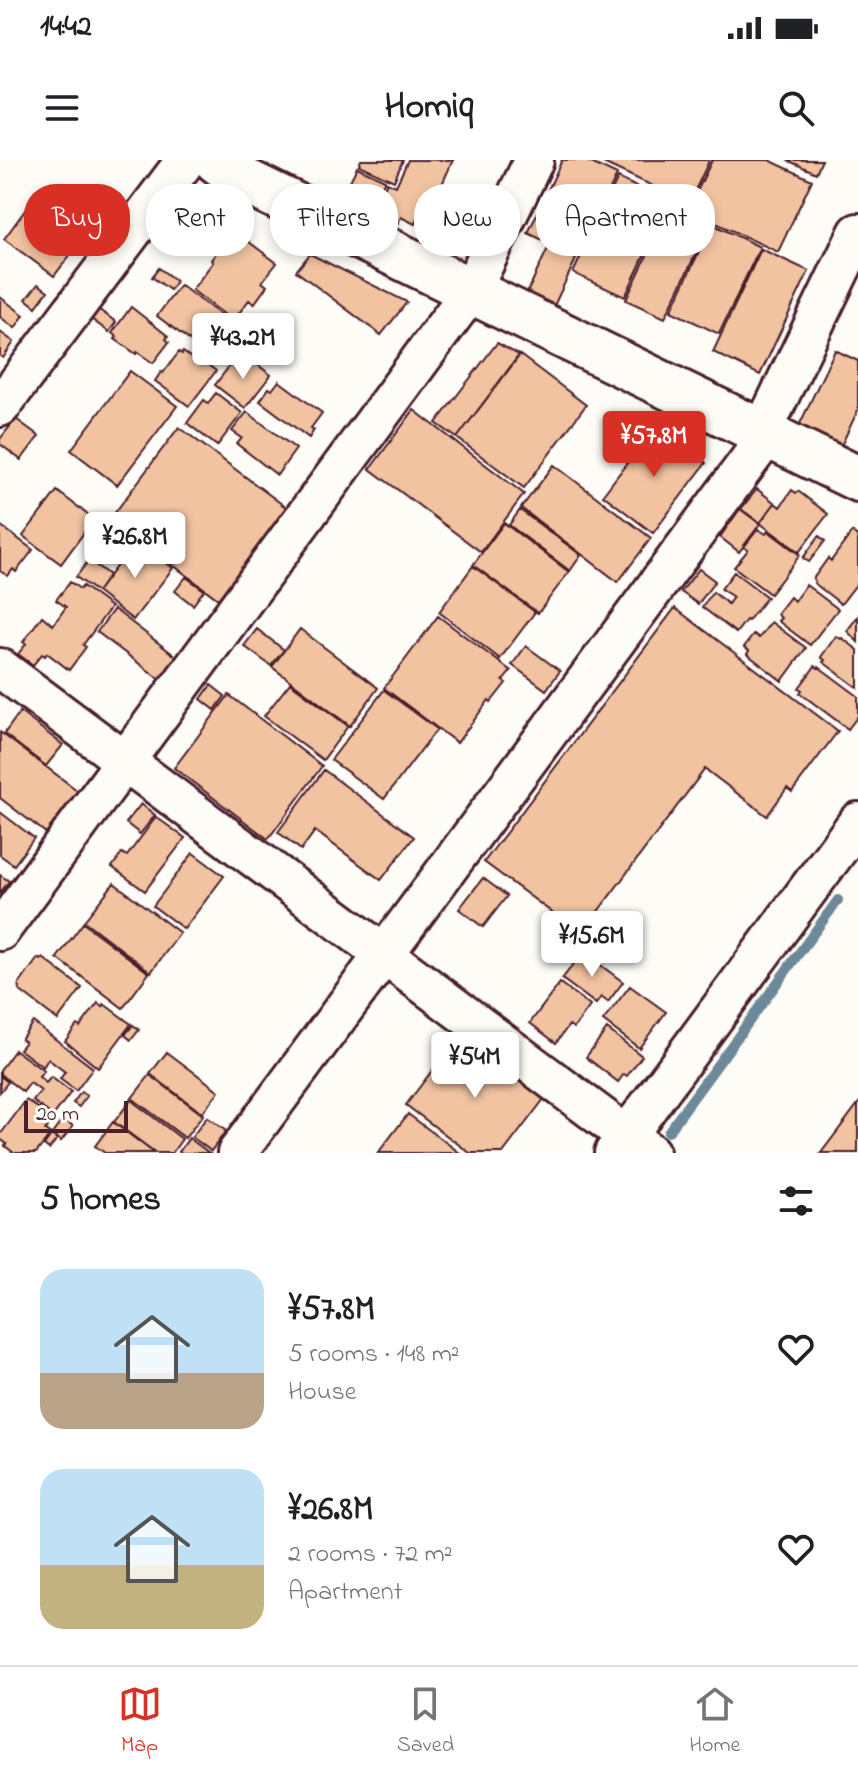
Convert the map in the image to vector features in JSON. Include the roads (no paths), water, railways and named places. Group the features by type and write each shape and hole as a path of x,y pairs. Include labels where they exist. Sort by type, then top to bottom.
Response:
{"street":[{"path":"0,407 186,160"},
{"path":"216,160 241,179 858,479"},
{"path":"0,931 471,291 534,160"},
{"path":"237,1153 765,434 858,233"},
{"path":"0,668 384,954 630,1147 858,822"}],"waterway":[{"path":"668,1132 838,900"}]}
